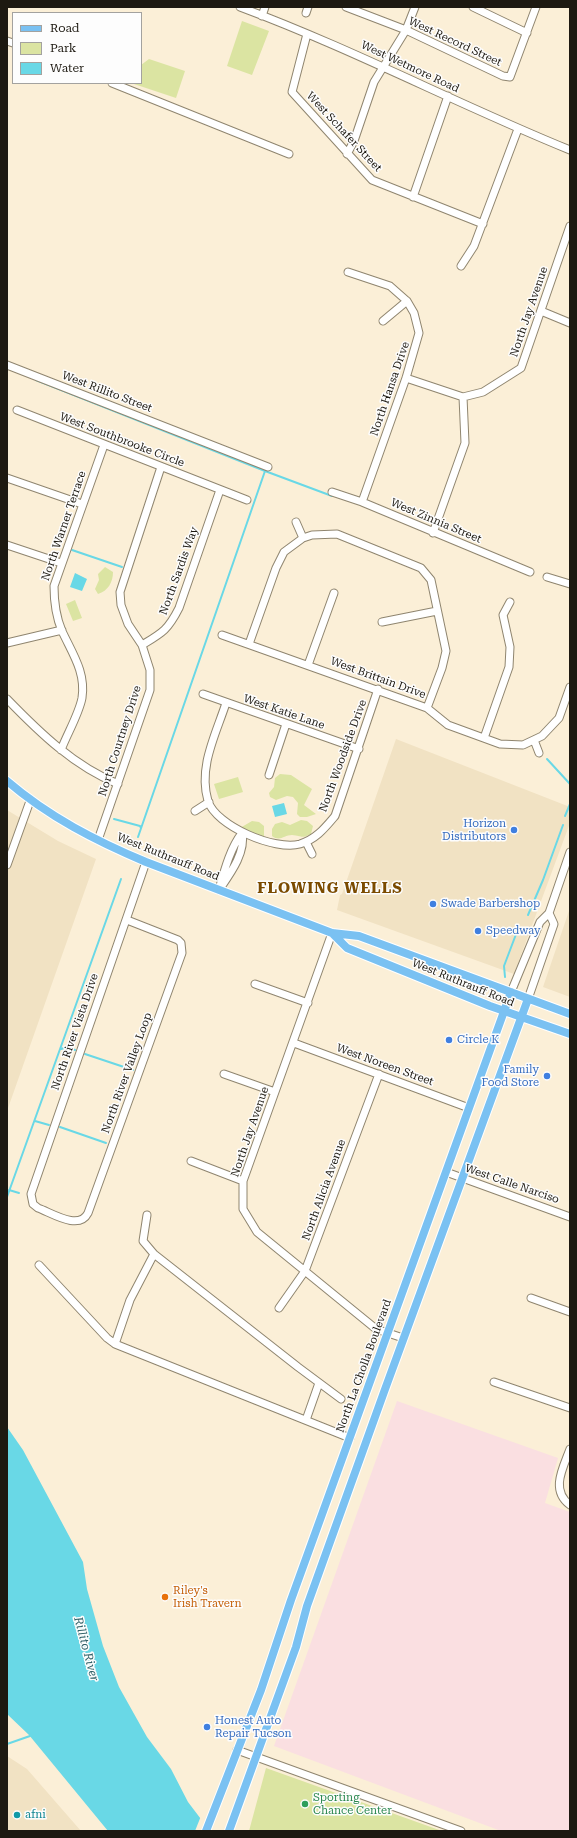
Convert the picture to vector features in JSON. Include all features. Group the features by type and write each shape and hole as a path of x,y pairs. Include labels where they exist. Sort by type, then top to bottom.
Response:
{"main road":[{"name":"West Ruthrauff Road","path":"7,781 30,801 64,823 146,862 332,934 358,936 570,1014"},
{"name":"West Ruthrauff Road","path":"332,934 347,948 521,1018 570,1034"},
{"name":"North La Cholla Boulevard","path":"206,1831 260,1690 511,992"},
{"name":"North La Cholla Boulevard","path":"230,1828 296,1648 310,1598 528,999"}],"street":[{"name":"West Wetmore Road","path":"240,7 385,67 518,129 570,150"},
{"path":"262,16 265,7"},
{"name":"West Record Street","path":"346,7 406,30 503,76 510,77 527,33"},
{"path":"347,154 354,141 374,82 385,67 406,30 415,7"},
{"path":"473,7 527,33 536,7"},
{"name":"West Schafer Street","path":"307,34 292,92 347,154 372,180 413,198 482,224"},
{"path":"114,84 289,154"},
{"path":"413,198 448,96"},
{"path":"461,266 472,251 518,129"},
{"name":"North Jay Avenue","path":"463,397 483,392 521,368 570,226"},
{"name":"North Hansa Drive","path":"348,272 390,286 407,301 414,312 419,333 406,378 362,502"},
{"path":"383,321 407,301"},
{"path":"541,311 570,323"},
{"name":"West Rillito Street","path":"7,365 268,467"},
{"path":"406,378 463,397 465,444 433,533"},
{"name":"West Southbrooke Circle","path":"17,410 247,500"},
{"name":"North Warner Terrace","path":"61,750 81,699 83,681 77,659 62,630 54,603 54,586 104,445"},
{"name":"North Courtney Drive","path":"98,840 150,690 150,670 142,645 128,624 121,605 120,592 161,467"},
{"path":"7,478 82,504"},
{"name":"North Sardis Way","path":"142,645 160,634 171,624 179,608 220,490"},
{"name":"West Zinnia Street","path":"332,492 362,502 433,533 530,572"},
{"path":"296,522 303,538"},
{"path":"249,644 276,568 284,552 303,538 312,535 337,534 421,568 431,580 446,651 442,668 427,708"},
{"path":"8,547 61,563"},
{"path":"547,578 569,582"},
{"path":"308,665 334,594"},
{"path":"484,738 509,667 510,647 503,615 510,602"},
{"path":"382,622 438,611"},
{"path":"7,643 62,630"},
{"name":"West Brittain Drive","path":"222,635 378,689 427,708 448,725 500,744 523,745 534,740"},
{"path":"539,753 534,740 542,736 559,718 570,687"},
{"name":"North Woodside Drive","path":"209,802 219,817 242,833 278,844 298,845 322,832 335,816 359,749 378,689"},
{"name":"West Katie Lane","path":"203,694 359,749"},
{"path":"7,699 32,725 61,750 77,762 104,778 118,784"},
{"path":"195,811 209,802 205,785 205,766 226,703"},
{"path":"269,775 286,724"},
{"path":"7,865 30,801"},
{"path":"219,890 232,872 244,841 242,833"},
{"path":"306,842 312,854"},
{"name":"North La Cholla Boulevard","path":"511,992 540,922 549,912 570,852"},
{"name":"North River Vista Drive","path":"38,1208 29,1203 32,1189 146,862"},
{"name":"North La Cholla Boulevard","path":"528,999 554,924 549,912"},
{"name":"North River Valley Loop","path":"38,1208 73,1221 84,1221 182,953 184,945 174,938 127,920"},
{"name":"North Jay Avenue","path":"332,934 244,1181 243,1208 257,1232 376,1329 404,1338"},
{"path":"255,984 308,1003"},
{"name":"West Noreen Street","path":"294,1043 469,1108"},
{"path":"224,1074 275,1092"},
{"name":"North Alicia Avenue","path":"279,1308 306,1272 379,1074"},
{"path":"191,1161 244,1181"},
{"name":"West Calle Narciso","path":"446,1172 570,1217"},
{"path":"147,1215 143,1241 154,1254 319,1384 341,1399"},
{"path":"115,1344 130,1300 154,1254"},
{"path":"39,1265 107,1338 115,1344 350,1438"},
{"path":"531,1298 570,1312"},
{"path":"494,1382 570,1408"},
{"path":"306,1420 319,1384"},
{"path":"570,1449 559,1483 559,1492 563,1500 570,1505"},
{"path":"237,1750 461,1831"}],"shaded area":[{"path":"396,739 570,807 570,823 514,974 337,910 340,895 342,894"},
{"path":"7,810 58,841 96,859 7,1111"},
{"path":"570,908 570,997 543,987"},
{"path":"397,1401 558,1458 545,1503 570,1512 570,1831 501,1831 274,1746"},
{"path":"7,1756 27,1769 81,1831 7,1831"}],"green space":[{"path":"242,21 269,31 252,75 227,66"},
{"path":"149,59 185,71 176,98 134,84 142,84 142,64"},
{"path":"105,567 113,572 112,579 105,591 98,594 95,589 99,580 98,574"},
{"path":"75,600 82,618 73,621 66,604"},
{"path":"280,774 291,775 312,789 304,805 316,814 307,817 300,817 297,814 298,803 293,797 287,796 276,800 270,797 269,793 274,787 275,778"},
{"path":"238,777 243,792 219,799 214,784"},
{"path":"301,820 307,821 313,826 311,834 308,836 303,837 289,835 275,838 272,836 272,829 275,824 282,822 290,825"},
{"path":"252,821 259,822 264,826 264,837 240,828"},
{"path":"266,1768 442,1831 249,1831"}],"water":[{"path":"75,573 87,579 82,591 70,587"},
{"path":"284,803 287,814 275,817 272,806"},
{"name":"Rillito River","path":"7,1427 23,1450 83,1562 87,1589 103,1646 119,1687 147,1737 171,1769 188,1802 210,1831 108,1831 29,1735 7,1714"}],"pier":[{"path":"201,1816 212,1830 212,1831 195,1831"}],"waterway":[{"path":"36,380 332,496"},
{"path":"138,837 265,471"},
{"path":"72,550 122,567"},
{"path":"547,759 570,784"},
{"path":"565,816 570,804"},
{"path":"114,819 140,826 141,828"},
{"path":"528,915 543,880 563,825"},
{"path":"7,1197 121,879"},
{"path":"505,977 504,966 518,929"},
{"path":"61,1049 68,1047 75,1050"},
{"path":"85,1054 133,1070"},
{"path":"35,1121 49,1125"},
{"path":"60,1127 106,1143"},
{"path":"9,1190 19,1193"},
{"path":"7,1744 30,1736"}],"place":[{"name":"Horizon Distributors","path":"514,830"},
{"name":"Swade Barbershop","path":"433,904"},
{"name":"Speedway","path":"478,931"},
{"name":"Circle K","path":"449,1040"},
{"name":"Family Food Store","path":"547,1076"},
{"name":"Riley's Irish Travern","path":"165,1597"},
{"name":"Honest Auto Repair Tucson","path":"207,1727"},
{"name":"Sporting Chance Center","path":"305,1804"},
{"name":"afni","path":"17,1815"}],"district":[{"name":"FLOWING WELLS","path":"330,889"}]}
